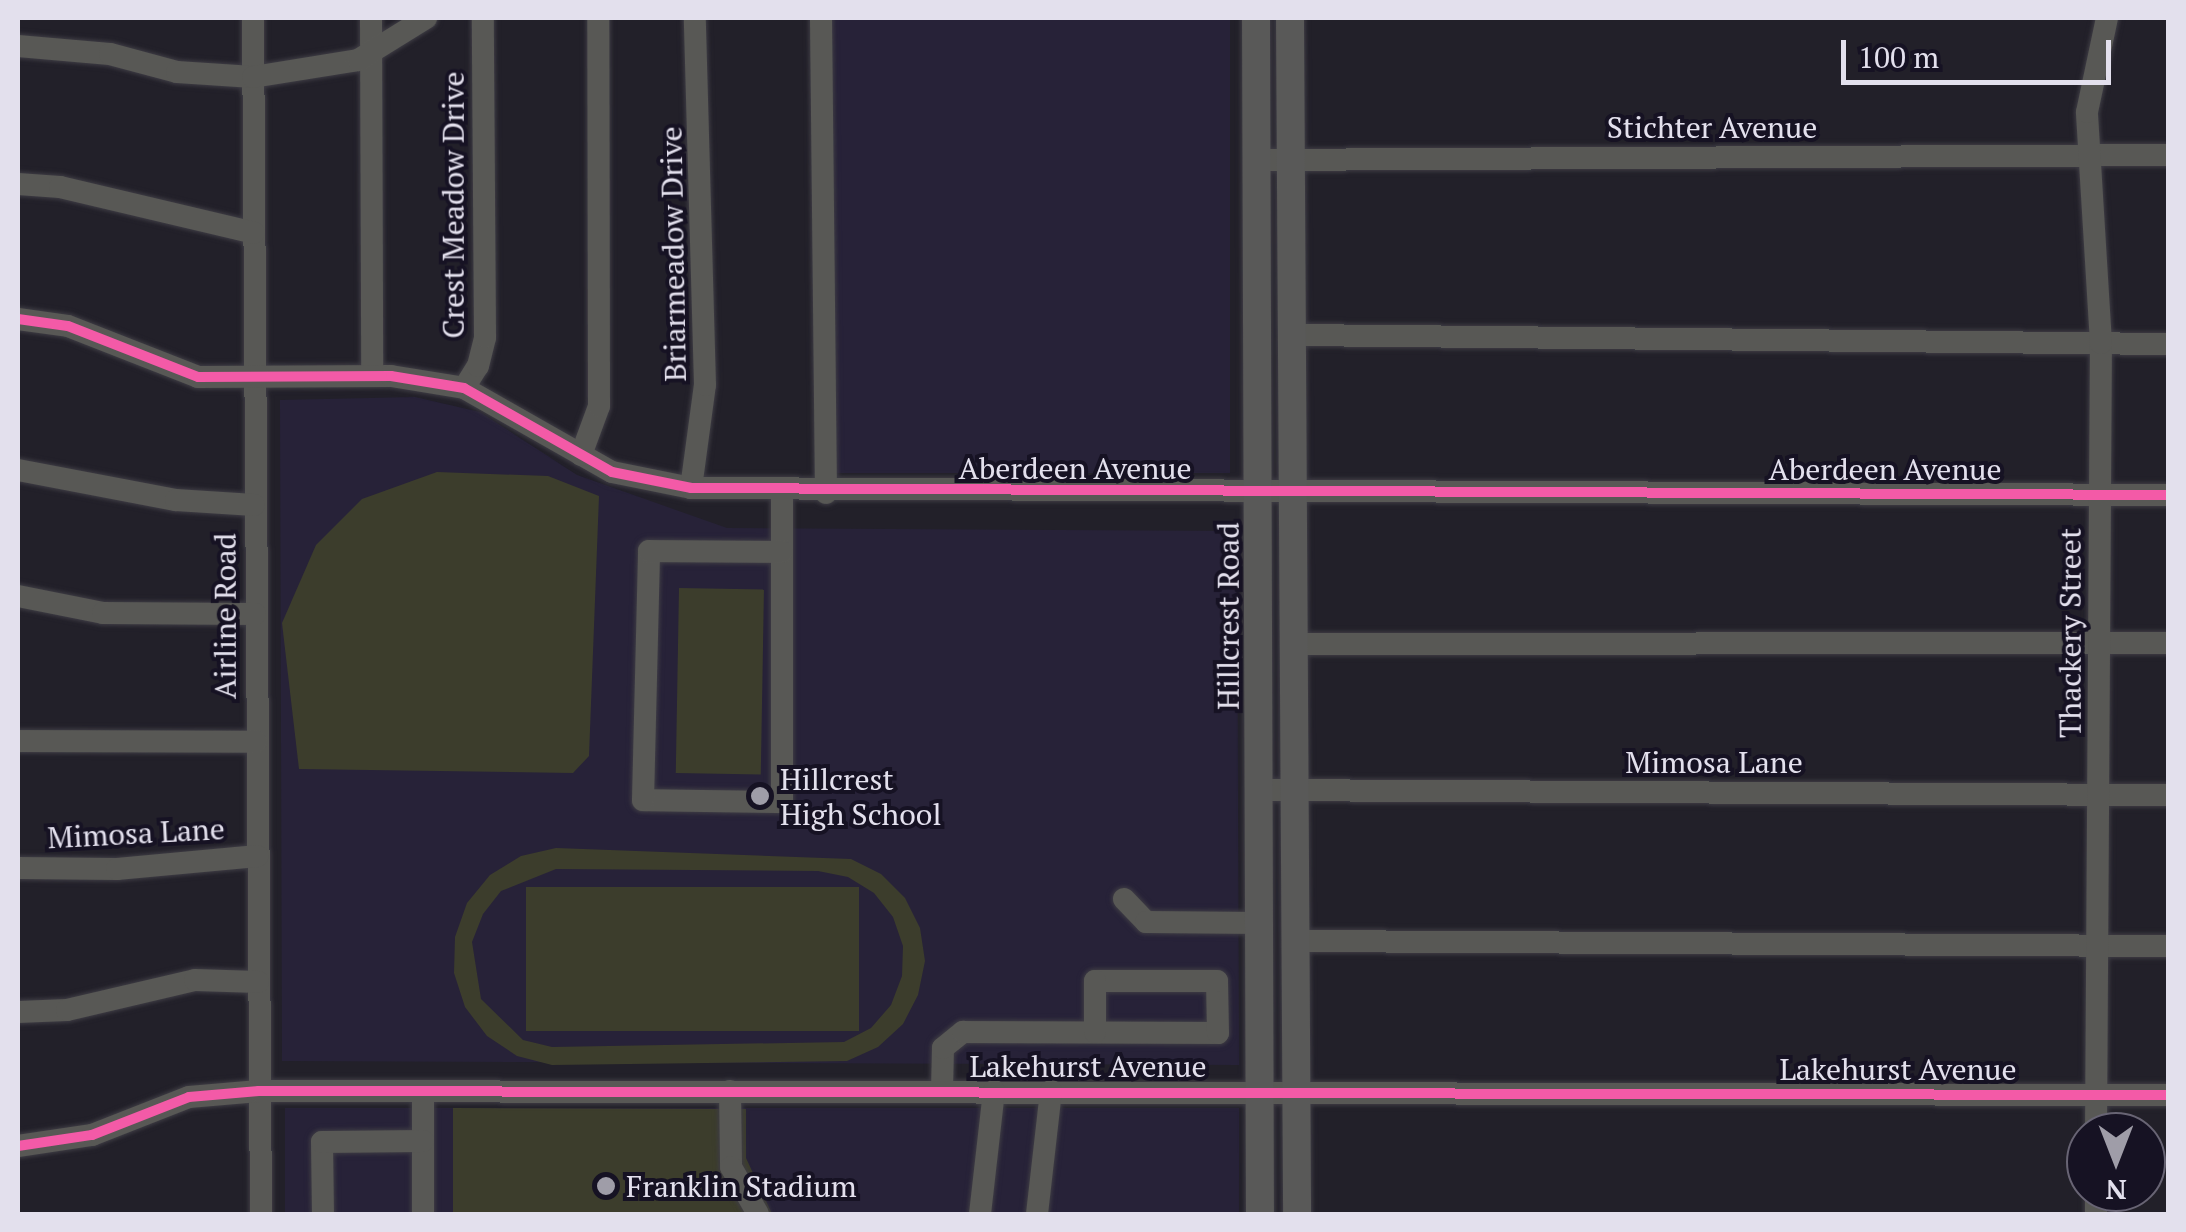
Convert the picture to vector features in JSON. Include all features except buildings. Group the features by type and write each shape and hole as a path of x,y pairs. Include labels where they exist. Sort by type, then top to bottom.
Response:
{"main road":[{"name":"Hillcrest Road","path":"1256,18 1261,492 1260,1214"},
{"path":"1290,18 1299,789 1297,1214"}],"street":[{"name":"Airline Road","path":"253,18 260,1214"},
{"path":"371,18 372,376"},
{"path":"18,46 110,54 178,72 253,76 329,67 370,54 426,18"},
{"name":"Crest Meadow Drive","path":"464,388 478,366 484,337 483,18"},
{"path":"581,454 599,406 598,18"},
{"name":"Briarmeadow Drive","path":"691,488 705,385 694,18"},
{"path":"821,18 826,493"},
{"name":"Thackery Street","path":"2096,1112 2101,344 2088,156 2088,92 2107,18"},
{"name":"Stichter Avenue","path":"1256,160 2168,155"},
{"path":"18,184 60,187 254,233"},
{"name":"Aberdeen Avenue","path":"18,318 68,326 177,372 254,378 372,376 464,388 494,399 581,454 630,478 691,488 782,493 2168,495"},
{"path":"1294,336 2168,344"},
{"path":"18,470 176,500 254,504"},
{"path":"782,493 782,552 782,802 643,800 650,550 782,552"},
{"path":"18,596 102,613 255,614"},
{"path":"1298,644 2168,643"},
{"path":"18,741 256,742"},
{"name":"Mimosa Lane","path":"1260,790 2168,795"},
{"name":"Mimosa Lane","path":"18,868 117,868 257,856"},
{"path":"1124,899 1146,922 1260,922"},
{"path":"1297,940 2168,946"},
{"path":"18,1012 67,1010 194,980 258,982"},
{"path":"942,1090 943,1048 950,1036 1218,1032 1217,980 1094,981 1095,1032"},
{"path":"980,1214 994,1090"},
{"path":"1037,1214 1051,1090"},
{"name":"Lakehurst Avenue","path":"18,1146 92,1136 189,1096 259,1091 2168,1095"},
{"path":"423,1091 423,1214"},
{"path":"730,1091 731,1167 758,1214"},
{"path":"323,1214 322,1142 423,1141"}],"shaded area":[{"path":"825,18 1230,18 1230,473 825,473"},
{"name":"Hillcrest High School","path":"415,397 480,412 577,475 727,528 1237,531 1239,1065 282,1061 280,400"},
{"path":"285,1108 1239,1108 1239,1214 285,1214"}],"green space":[{"path":"437,472 548,476 599,496 589,756 573,773 299,769 282,623 316,545 362,499"},
{"path":"679,588 764,589 761,774 676,773"},
{"path":"556,848 851,859 881,874 905,898 920,928 925,961 918,995 903,1024 878,1047 847,1061 552,1065 517,1056 487,1036 465,1007 454,973 455,937 467,903 490,875 521,856","holes":["556,869 818,871 848,877 874,893 893,917 903,946 902,976 891,1005 871,1028 844,1042 552,1047 523,1040 481,999 472,942 483,914 501,891"]},
{"path":"526,887 859,887 859,1031 526,1031"},
{"name":"Franklin Stadium","path":"453,1108 746,1109 746,1158 772,1214 453,1214"}],"cycle path":[{"path":"18,319 68,326 198,377 391,376 464,388 612,472 691,488 2168,495"},
{"path":"18,1146 92,1135 189,1097 259,1091 2168,1095"}],"place":[{"name":"Hillcrest High School","path":"760,796"},
{"name":"Franklin Stadium","path":"606,1186"}]}
